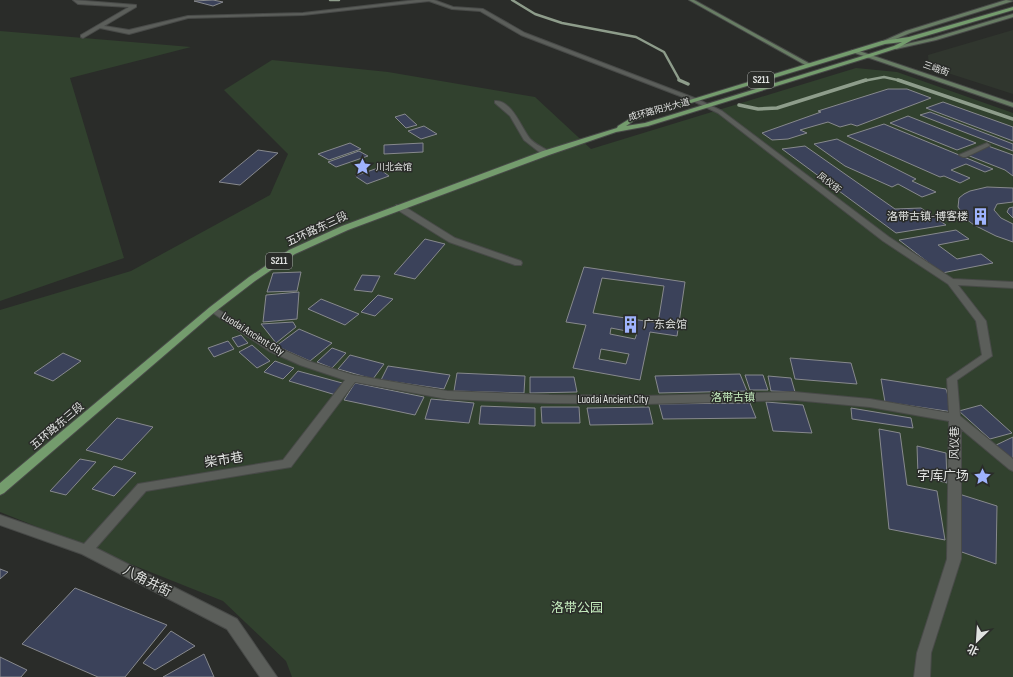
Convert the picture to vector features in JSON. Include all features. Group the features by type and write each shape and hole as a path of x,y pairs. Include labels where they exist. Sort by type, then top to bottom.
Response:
{"main road":[{"name":"成环路阳光大道","path":"615,130 633,119 854,51 884,42 910,39 1013,8"},
{"name":"成环路阳光大道","path":"615,130 646,125 708,106 896,47 910,39"},
{"name":"五环路东三段","path":"0,490 213,309 252,279 292,252 345,228 399,207 546,153 615,130"}],"street":[{"path":"75,0 78,3 134,6 84,36"},
{"name":"凤仪街","path":"101,27 129,32 188,17 303,14 429,0 452,8 481,10 523,34 695,100 720,112 892,244 951,282"},
{"path":"691,0 809,65"},
{"path":"884,42 908,32 1011,0"},
{"path":"896,47 934,39 1013,15"},
{"name":"三峨街","path":"854,51 1013,105"},
{"path":"497,102 513,115 526,139 546,153"},
{"path":"963,155 987,145"},
{"path":"399,207 452,240 518,263"},
{"path":"951,282 1013,285"},
{"name":"风仪巷","path":"922,677 924,653 954,559 955,418 952,379 987,356 981,321 951,282"},
{"name":"Luodai Ancient City","path":"213,309 273,349 304,363 352,378 455,395 549,399 636,400 794,396 870,403 955,418 1013,466"},
{"name":"柴市巷","path":"87,550 142,488 287,464 352,378"},
{"name":"八角井街","path":"0,520 87,550 232,624 268,677"}],"shaded area":[{"path":"1013,30 1013,94 929,67 928,55"}],"green space":[{"path":"0,31 191,47 70,78 124,258 0,301"},
{"name":"洛带古镇","path":"272,60 388,72 535,97 591,149 856,68 897,72 1013,113 1013,677 292,677 286,661 223,601 0,512 0,310 131,271 270,195 288,154 224,90"}],"building":[{"path":"213,0 223,2 213,6 194,1"},
{"path":"888,89 907,89 931,98 857,126 851,124 840,127 828,122 800,130 807,133 788,139 772,140 762,133 821,112 818,111"},
{"path":"943,102 1013,127 1013,141 926,108"},
{"path":"930,112 1013,144 1013,151 920,115"},
{"path":"405,114 417,125 406,128 395,117"},
{"path":"908,116 976,143 957,150 890,123"},
{"path":"884,124 993,169 985,172 966,164 951,170 970,178 960,183 944,176 940,177 847,136"},
{"path":"424,126 437,134 421,139 408,131"},
{"path":"837,139 916,179 912,181 936,192 922,197 898,184 892,187 845,166 814,144"},
{"path":"350,143 361,149 329,160 318,154"},
{"path":"423,143 423,152 384,154 384,145"},
{"path":"805,146 895,209 921,208 946,225 896,233 782,149"},
{"path":"988,146 1013,155 1013,176 1005,170 967,155"},
{"path":"258,150 278,153 240,185 219,182"},
{"path":"359,151 368,156 336,167 328,162"},
{"path":"378,168 389,176 367,184 355,176"},
{"name":"洛带古镇-博客楼","path":"987,187 1013,188 1013,202 997,204 994,210 1001,218 1013,224 1013,242 996,236 974,225 966,219 958,207 959,198 964,194"},
{"path":"1013,207 1013,218 1007,212 1009,208"},
{"path":"956,230 969,239 938,245 957,259 981,254 993,263 942,273 899,240"},
{"path":"425,239 445,244 415,279 394,274"},
{"name":"广东会馆","path":"584,267 685,282 677,336 650,332 640,380 573,368 586,325 566,322","holes":["602,278 664,286 658,323 593,313","611,328 637,333 635,339 610,334","601,349 629,354 626,364 599,359"]},
{"path":"301,272 297,291 267,292 273,273"},
{"path":"362,275 380,276 372,292 354,290"},
{"path":"299,292 297,319 263,322 266,295"},
{"path":"378,295 393,299 375,316 361,312"},
{"path":"321,299 359,314 345,325 308,309"},
{"path":"293,322 296,327 276,343 261,324"},
{"path":"299,329 332,343 310,361 276,346"},
{"path":"241,335 248,343 238,347 232,338"},
{"path":"228,341 234,349 214,357 208,348"},
{"path":"252,345 270,361 257,368 239,352"},
{"path":"332,348 346,353 332,368 317,362"},
{"path":"63,353 81,361 53,381 34,373"},
{"path":"350,355 384,364 373,379 338,369"},
{"path":"790,358 851,363 857,384 795,379"},
{"path":"275,361 294,368 283,379 264,372"},
{"path":"388,366 450,375 444,389 381,380"},
{"path":"298,371 346,384 336,395 289,381"},
{"path":"457,373 525,376 524,393 454,391"},
{"path":"740,374 747,391 659,393 655,376"},
{"path":"745,375 763,375 768,390 750,390"},
{"path":"768,376 791,378 795,392 771,391"},
{"path":"530,377 574,377 577,392 530,393"},
{"path":"881,379 946,389 953,412 885,402"},
{"path":"355,383 424,397 415,415 344,400"},
{"path":"431,399 474,403 469,423 425,419"},
{"path":"766,402 803,405 812,433 773,431"},
{"path":"750,403 756,418 663,419 659,404"},
{"path":"981,405 1012,433 990,439 959,411"},
{"path":"481,406 535,408 535,426 479,424"},
{"path":"541,407 579,407 580,423 542,423"},
{"path":"649,407 653,424 590,425 587,408"},
{"path":"851,408 911,418 913,428 852,419"},
{"path":"117,418 153,427 122,460 86,450"},
{"path":"879,429 900,433 907,485 937,491 945,540 889,529"},
{"path":"1013,437 1013,461 994,446"},
{"path":"917,446 946,453 947,483 918,475"},
{"path":"80,459 96,462 66,495 50,491"},
{"path":"114,466 136,473 114,496 92,489"},
{"path":"959,494 997,506 996,564 956,550"},
{"path":"0,569 8,572 0,579"},
{"path":"75,588 167,625 125,677 98,677 22,644"},
{"path":"171,631 195,646 155,670 143,663"},
{"path":"204,654 214,677 163,677"},
{"path":"0,657 27,670 21,677 0,677"}],"waterway":[{"path":"330,0 339,0"},
{"path":"512,0 535,14 562,23 636,37 664,52 680,80"},
{"path":"863,81 884,77 899,80"},
{"path":"680,80 688,84"},
{"path":"739,105 758,109 777,108 866,80"},
{"path":"899,80 1013,119"}],"place":[{"name":"川北会馆","path":"363,167"},
{"name":"洛带古镇-博客楼","path":"981,216"},
{"name":"广东会馆","path":"630,324"},
{"name":"字库广场","path":"982,476"}],"park label":[{"name":"洛带公园","path":"577,608"}]}
